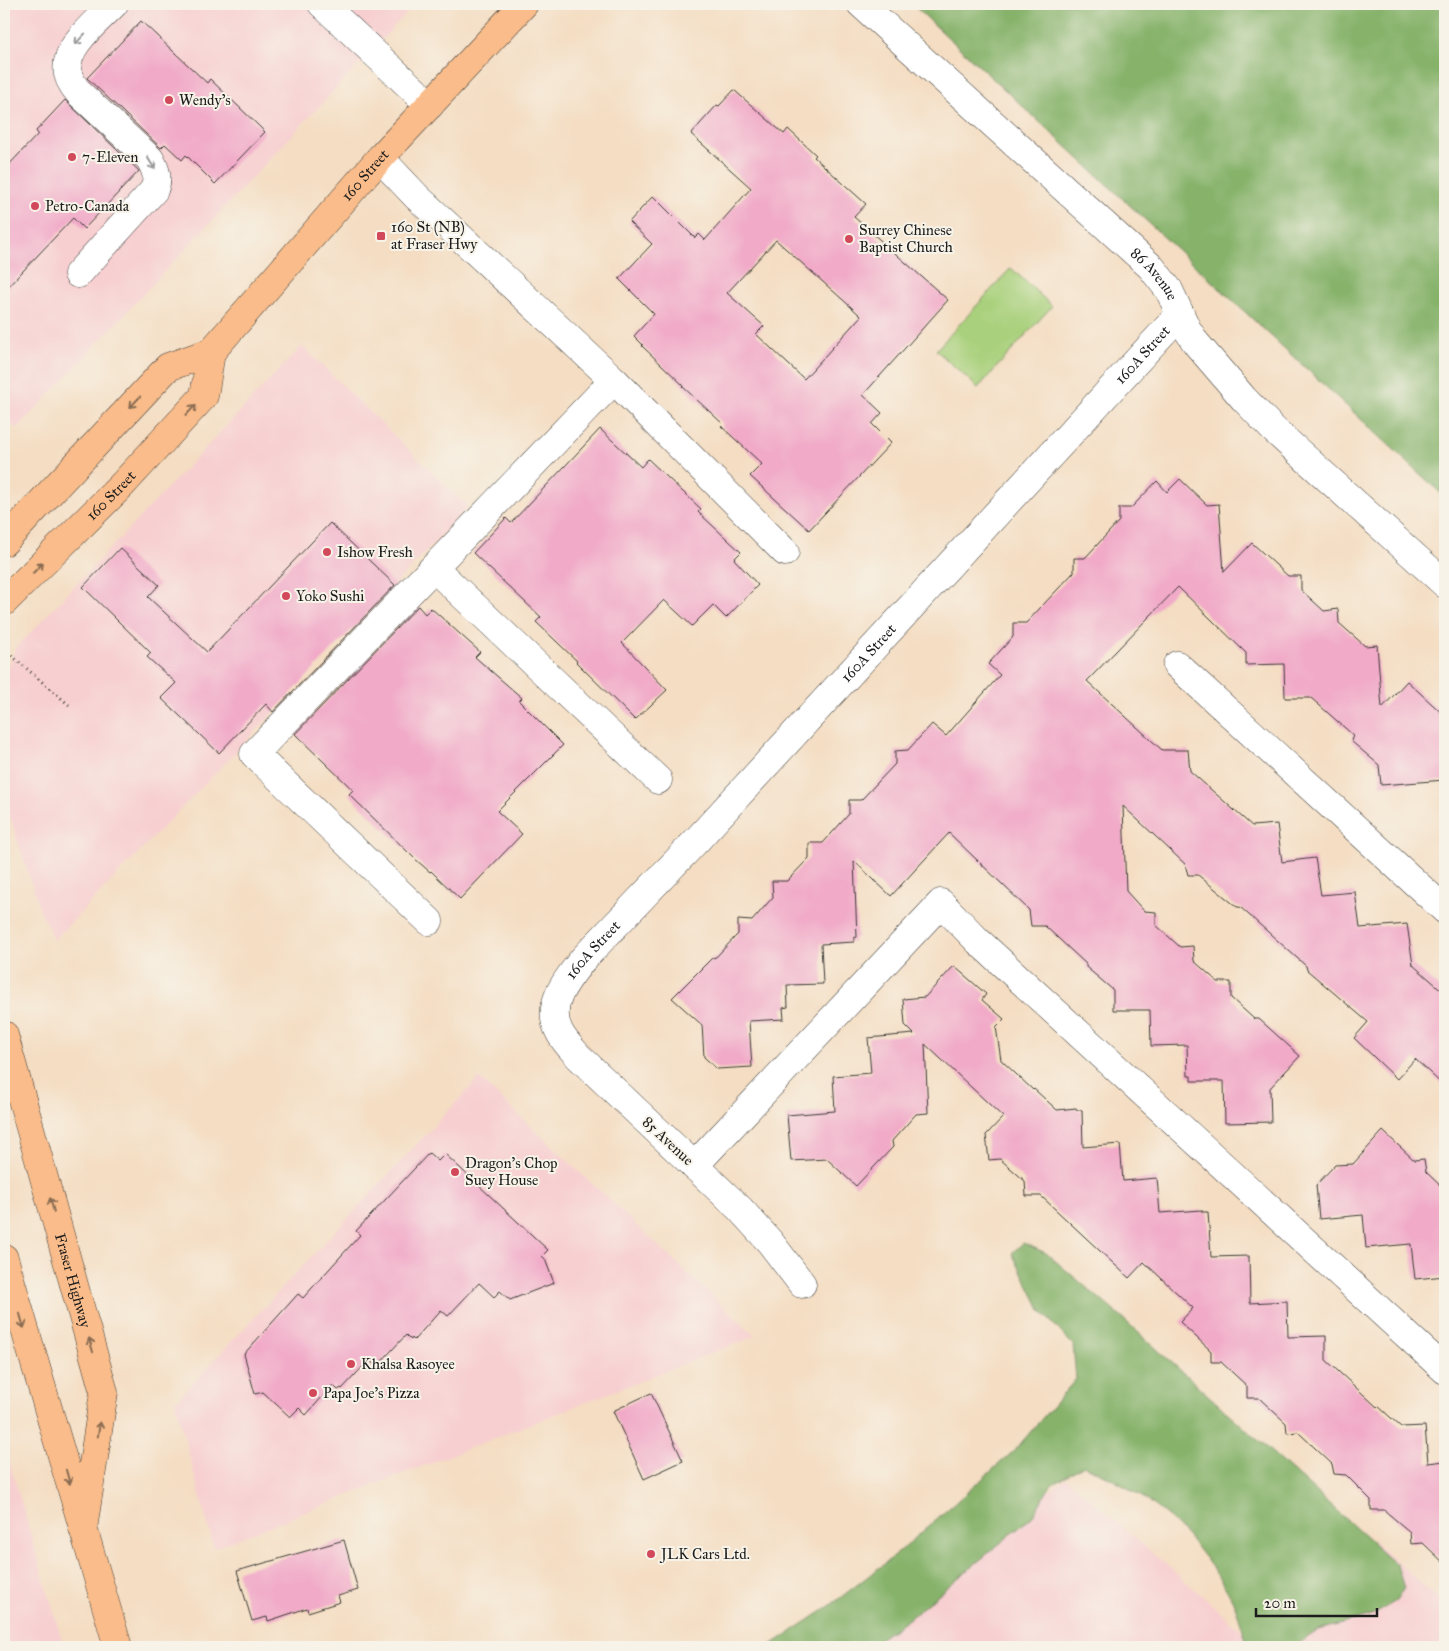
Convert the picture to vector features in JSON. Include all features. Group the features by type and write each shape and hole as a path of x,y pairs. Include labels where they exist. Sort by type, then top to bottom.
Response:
{"main road":[{"name":"160 Street","path":"4,602 122,484 204,396 212,352 380,158 524,4"},
{"path":"5,539 168,367 212,352"},
{"name":"Fraser Highway","path":"4,1035 104,1392 83,1529"},
{"name":"Fraser Highway","path":"4,1258 118,1647"}],"street":[{"path":"78,274 154,190 157,182 156,171 150,159 80,94 72,84 68,72 68,58 75,44 114,4"},
{"path":"322,4 430,105"},
{"name":"86 Avenue","path":"861,4 1151,267 1169,290 1187,329 1216,368 1273,429 1445,584"},
{"path":"380,158 417,197 614,380 785,552"},
{"name":"160A Street","path":"560,992 584,958 696,841 1180,314"},
{"path":"429,921 254,754 614,380"},
{"path":"434,568 658,780"},
{"path":"1177,665 1445,910"},
{"path":"694,1166 941,903 978,941 1445,1370"},
{"name":"85 Avenue","path":"560,992 554,1012 555,1022 568,1045 740,1209 770,1242 802,1284"}],"path":[{"path":"4,649 69,705"}],"shaded area":[{"path":"4,4 415,4 17,429 4,417"},
{"path":"302,346 468,507 54,940 39,907 4,798 4,678 15,649"},
{"path":"479,1078 755,1336 214,1548 175,1402"},
{"path":"4,1444 64,1647 4,1647"},
{"path":"1066,1478 1261,1647 842,1647"},
{"path":"1373,1540 1445,1605 1445,1647 1261,1647"}],"green space":[{"path":"912,4 1445,4 1445,497"},
{"path":"1011,268 1052,306 978,388 936,350"},
{"path":"1023,1243 1046,1253 1120,1316 1397,1565 1404,1588 1396,1601 1369,1617 1319,1630 1293,1647 1254,1647 1247,1643 1235,1606 1221,1581 1200,1551 1176,1524 1154,1505 1137,1494 1084,1465 1051,1485 1032,1517 906,1621 867,1647 768,1647 827,1608 898,1553 1015,1450 1076,1379 1073,1345 1042,1312 1012,1253"}],"building":[{"name":"Wendy's","path":"141,21 207,83 210,79 265,132 215,184 186,155 182,160 165,144 161,148 87,78"},
{"path":"734,90 784,134 788,129 816,155 814,157 866,204 854,217 948,300 863,395 882,413 872,424 891,443 809,530 750,476 762,464 721,426 723,424 682,386 634,336 654,314 619,279 652,244 629,222 653,196 695,238 699,234 705,240 751,188 691,134 717,105 719,106","holes":["776,240 861,316 804,379 756,334 764,326 727,293"]},
{"path":"65,100 139,171 84,229 73,218 4,291 4,170 38,134 36,131"},
{"path":"600,429 641,467 648,459 701,509 698,512 741,552 734,559 758,585 726,618 713,605 692,626 664,600 622,643 667,690 635,720 536,622 541,617 473,553 506,518 511,523"},
{"path":"1180,479 1207,505 1219,504 1224,572 1252,543 1288,576 1301,576 1301,590 1324,611 1338,609 1339,623 1365,646 1377,645 1382,708 1407,681 1445,716 1445,780 1381,785 1379,765 1351,741 1353,735 1311,698 1285,698 1284,664 1246,665 1246,653 1178,587 1087,681 1162,750 1188,750 1190,771 1252,826 1277,824 1282,862 1315,858 1321,895 1355,892 1360,928 1407,924 1413,965 1445,993 1445,1087 1415,1059 1397,1079 1354,1038 1368,1022 1307,970 1306,966 1240,907 1237,907 1198,875 1188,875 1185,864 1123,806 1126,891 1144,911 1156,912 1156,925 1180,947 1193,946 1194,961 1218,982 1231,982 1231,998 1254,1019 1259,1019 1300,1056 1270,1088 1271,1122 1225,1123 1224,1081 1191,1081 1191,1076 1188,1076 1187,1045 1151,1046 1150,1010 1113,1010 1113,990 1086,967 1086,964 1045,926 1031,926 1029,910 949,833 891,896 854,861 857,937 854,938 854,942 821,944 823,984 787,985 788,1007 783,1008 784,1019 749,1021 752,1067 717,1069 704,1057 702,1025 672,998 738,934 738,920 752,921 773,897 772,881 787,881 809,858 809,843 823,843 849,814 849,800 861,800 895,764 895,751 908,750 932,724 946,736 1000,675 988,664 1013,637 1013,623 1026,623 1074,572 1074,558 1085,558 1119,521 1119,508 1131,508 1157,481 1167,492"},
{"path":"330,523 395,585 273,712 266,704 219,753 161,698 176,683 147,657 151,653 83,587 120,548 159,585 148,597 207,652"},
{"path":"418,606 425,614 431,608 480,652 475,657 522,698 519,701 563,745 497,811 522,834 460,899 431,871 414,858 349,794 353,790 295,734"},
{"path":"954,966 986,994 982,1000 1004,1019 996,1027 1001,1060 1057,1110 1076,1108 1077,1110 1082,1110 1083,1147 1120,1144 1123,1181 1157,1178 1160,1213 1202,1210 1202,1212 1208,1212 1211,1257 1249,1256 1250,1303 1287,1301 1288,1337 1326,1336 1326,1360 1377,1407 1401,1427 1425,1426 1428,1463 1445,1461 1445,1564 1423,1543 1411,1544 1410,1532 1384,1510 1371,1510 1371,1500 1346,1475 1334,1474 1332,1464 1298,1432 1287,1433 1286,1423 1259,1398 1247,1398 1247,1386 1221,1362 1211,1362 1211,1351 1180,1322 1193,1308 1144,1262 1129,1278 1041,1196 1026,1196 1025,1181 1000,1159 989,1160 986,1135 1003,1117 925,1044 928,1113 916,1114 892,1141 893,1147 856,1186 827,1159 791,1161 787,1115 835,1111 833,1076 871,1073 868,1038 914,1034 905,1025 903,999 925,997"},
{"path":"1383,1131 1414,1160 1424,1159 1426,1172 1445,1190 1445,1276 1415,1279 1411,1244 1366,1248 1363,1215 1319,1219 1316,1185 1335,1165 1353,1164"},
{"path":"429,1153 438,1161 445,1154 548,1250 542,1256 545,1259 554,1283 510,1300 500,1291 494,1297 479,1283 448,1316 441,1310 414,1340 412,1338 411,1340 406,1335 378,1365 369,1360 342,1389 338,1390 333,1385 306,1415 299,1408 290,1417 263,1392 255,1394 244,1354 298,1294 303,1298 360,1235 356,1231"},
{"path":"651,1393 683,1461 644,1479 613,1411"},
{"path":"344,1540 358,1590 338,1596 340,1602 308,1612 307,1608 268,1621 267,1617 252,1621 237,1571"}],"place":[{"name":"Wendy's","path":"169,100"},
{"name":"7-Eleven","path":"72,157"},
{"name":"Petro-Canada","path":"35,206"},
{"name":"160 St (NB) at Fraser Hwy","path":"381,236"},
{"name":"Surrey Chinese Baptist Church","path":"849,239"},
{"name":"Ishow Fresh","path":"327,552"},
{"name":"Yoko Sushi","path":"286,596"},
{"name":"Dragon's Chop Suey House","path":"455,1172"},
{"name":"Khalsa Rasoyee","path":"351,1364"},
{"name":"Papa Joe's Pizza","path":"313,1393"},
{"name":"JLK Cars Ltd.","path":"651,1554"}]}
